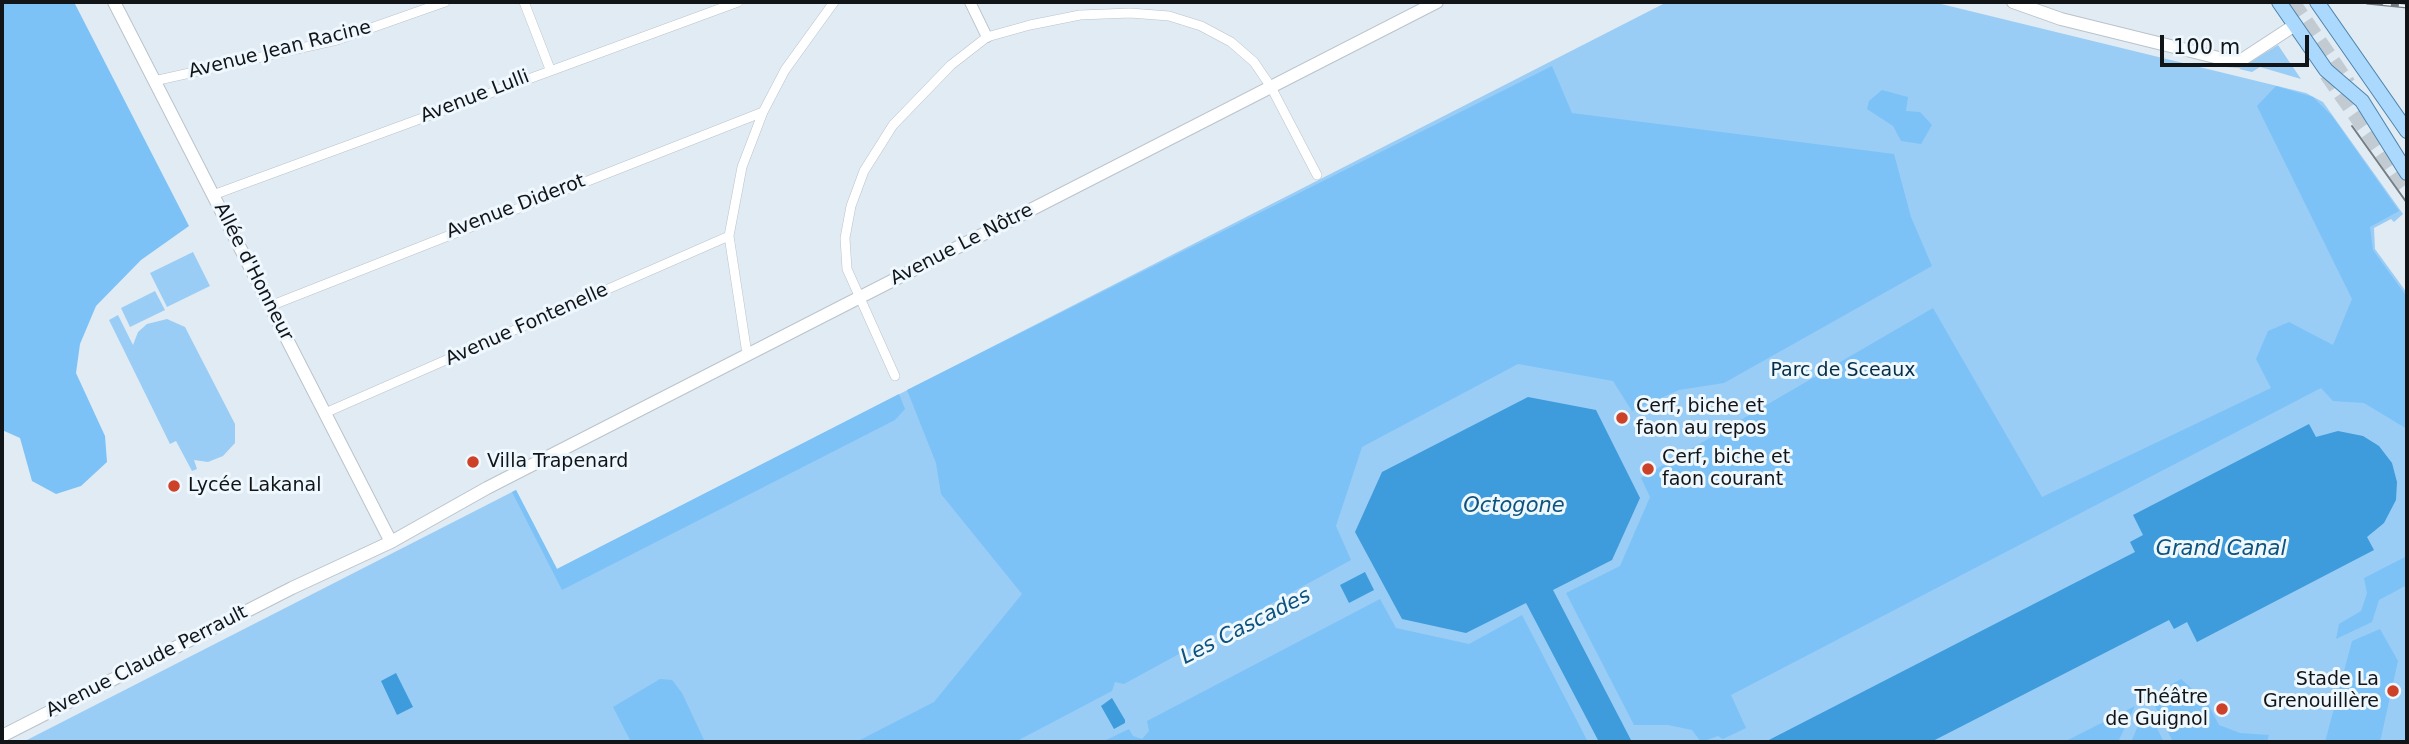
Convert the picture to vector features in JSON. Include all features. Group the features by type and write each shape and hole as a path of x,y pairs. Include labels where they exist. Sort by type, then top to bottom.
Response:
{"main road":[{"name":"Allée d'Honneur","path":"114,2 389,539"},
{"name":"Avenue Le Nôtre","path":"389,539 1436,2"},
{"path":"2013,2 2061,19 2227,60 2240,61 2295,25"},
{"path":"2279,2 2326,70 2362,101 2404,160"},
{"path":"2317,2 2407,131"},
{"name":"Avenue Claude Perrault","path":"2,736 389,539"}],"street":[{"name":"Avenue Jean Racine","path":"154,81 337,40 445,2"},
{"path":"524,2 550,69"},
{"name":"Avenue Lulli","path":"213,195 738,2"},
{"path":"747,354 729,236 742,167 763,112 785,70 834,2"},
{"path":"970,2 987,37"},
{"path":"895,376 847,269 845,238 851,206 864,171 903,112 951,65 987,37 1080,15 1130,13 1169,16 1201,26 1231,42 1254,62 1271,87 1317,175"},
{"name":"Avenue Diderot","path":"270,306 763,112"},
{"name":"Avenue Fontenelle","path":"325,413 729,236"}],"green space":[{"path":"2,2 74,2 189,226 141,260 96,306 80,344 76,373 105,436 107,462 81,486 56,494 32,481 20,438 2,430"},
{"name":"Parc de Sceaux","path":"1667,2 1933,2 2306,93 2323,102 2403,214 2394,222 2391,219 2374,228 2375,249 2407,293 2407,742 23,742 516,490 557,569"},
{"path":"2278,45 2301,79 2260,67 2252,72 2239,69"},
{"path":"1552,66 1572,113 1894,154 1911,217 1932,266 1724,383 1679,390 1632,411 1613,381 1518,364 1362,447 1336,526 1351,560 1124,684 1115,682 1112,691 1015,742 856,742 934,702 1022,594 941,494 936,463 907,390"},
{"path":"2276,86 2313,97 2332,116 2399,211 2370,227 2373,250 2407,297 2407,429 2364,403 2333,401 2321,388 1731,695 1746,728 1723,739 1718,736 1701,742 1692,730 1668,725 1634,725 1566,593 1620,566 1650,497 1641,478 1933,308 2042,497 2271,388 2256,359 2268,331 2289,322 2333,345 2352,299 2257,106"},
{"path":"1882,90 1908,97 1906,111 1920,112 1932,125 1921,144 1901,141 1893,126 1867,109 1869,101"},
{"path":"193,252 210,286 167,307 150,273"},
{"path":"155,291 165,310 130,327 121,308"},
{"path":"118,315 133,345 138,332 147,324 167,319 185,327 235,424 235,443 223,456 208,462 194,460 197,469 192,471 176,441 170,444 109,320"},
{"path":"899,394 905,409 895,420 562,590 512,492 516,490 557,569"},
{"path":"2407,556 2407,585 2379,600 2372,622 2336,639 2339,624 2361,611 2367,593 2364,578"},
{"path":"1380,599 1396,628 1469,644 1522,615 1588,742 1102,742 1129,729 1133,736 1142,739 1149,731 1147,721"},
{"path":"2380,629 2398,661 2380,742 2325,742 2352,641"},
{"path":"660,679 672,680 682,693 705,742 631,742 613,707"},
{"path":"2181,679 2207,702 2219,725 2240,733 2269,735 2267,742 2173,742 2150,696"},
{"path":"2135,706 2118,742 2064,742"},
{"path":"2146,707 2164,742 2131,742"}],"water":[{"name":"Octogone","path":"1528,397 1596,410 1640,498 1612,560 1553,590 1632,742 1599,742 1526,603 1466,633 1402,619 1355,532 1382,472"},
{"name":"Grand Canal","path":"2309,424 2316,437 2338,431 2363,436 2379,446 2392,463 2397,482 2396,500 2384,523 2367,537 2374,550 2197,642 2187,622 2174,629 2169,620 1931,742 1765,742 2135,552 2130,542 2143,535 2133,515"},
{"path":"1365,572 1374,590 1349,603 1340,585"},
{"path":"396,673 413,707 397,715 381,681"},
{"path":"1112,698 1125,720 1125,723 1114,729 1101,706"},
{"path":"1653,740 1666,742 1632,742"}],"tunnel":[{"path":"2292,2 2348,84"},
{"path":"2327,74 2407,188"}],"tram line":[{"path":"2352,126 2407,203"}],"railway":[{"path":"2367,2 2407,6"}],"place":[{"name":"Cerf, biche et faon au repos","path":"1622,418"},
{"name":"Villa Trapenard","path":"473,462"},
{"name":"Cerf, biche et faon courant","path":"1648,469"},
{"name":"Lycée Lakanal","path":"174,486"},
{"name":"Stade La Grenouillère","path":"2393,691"},
{"name":"Théâtre de Guignol","path":"2222,709"}],"water label":[{"name":"Les Cascades","path":"1246,627"}]}
